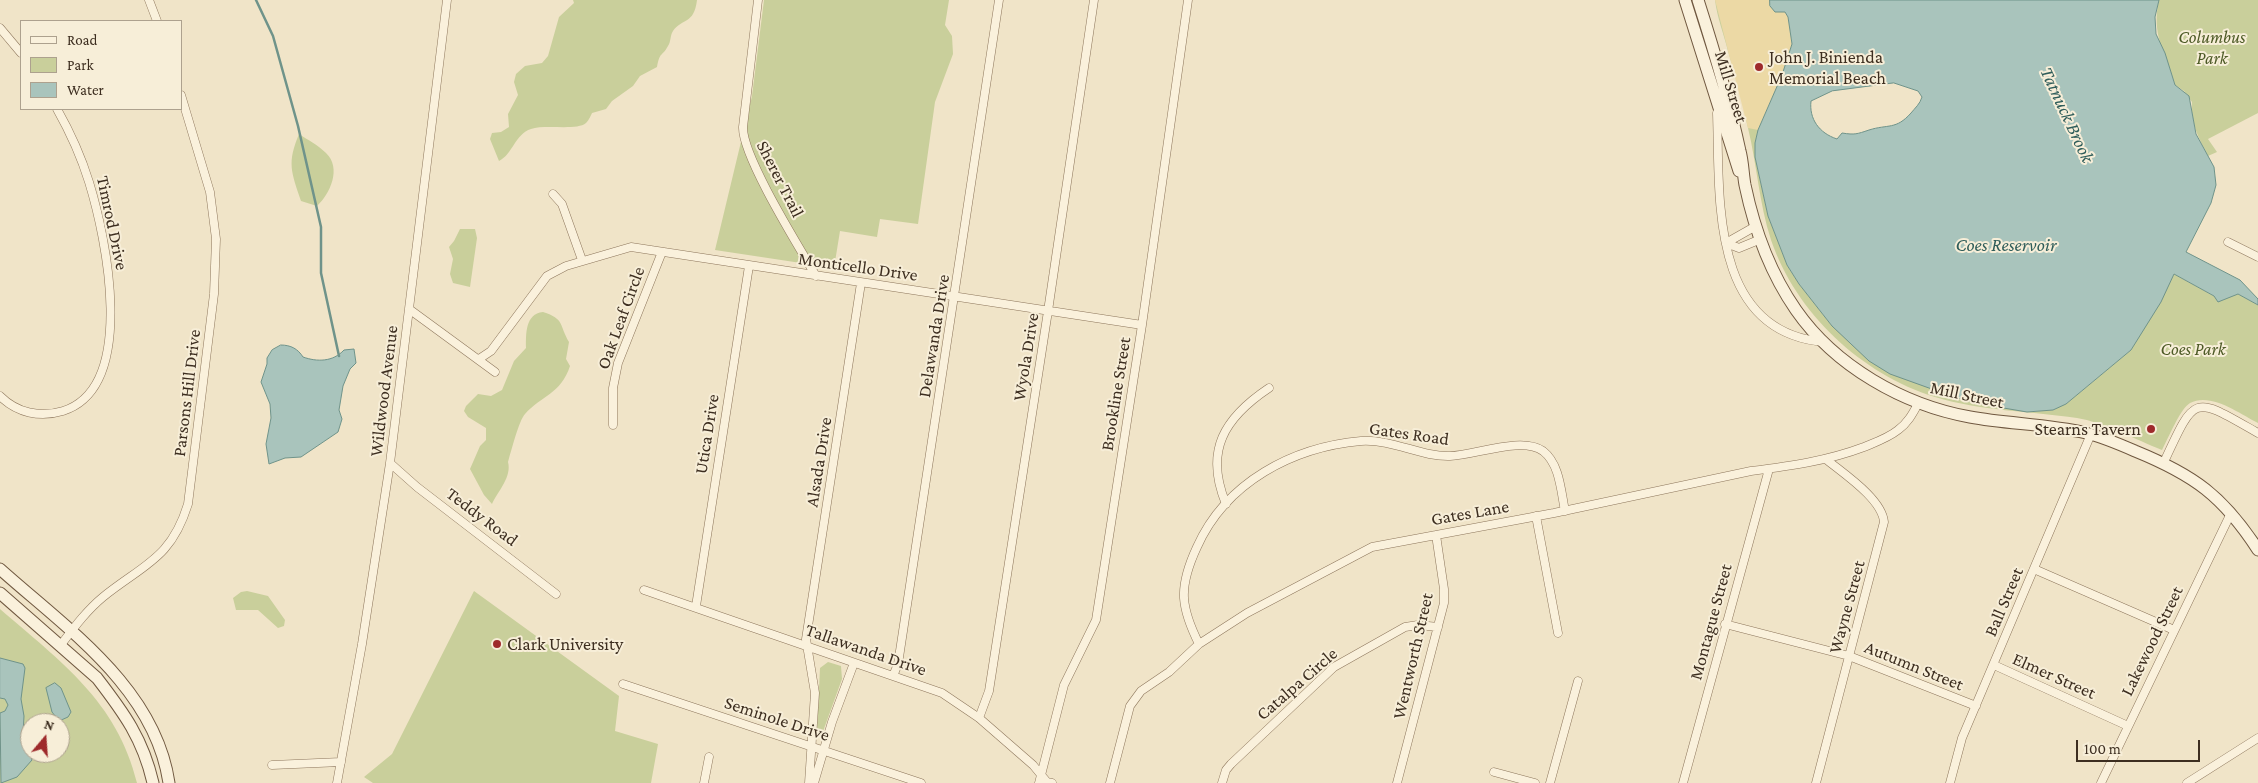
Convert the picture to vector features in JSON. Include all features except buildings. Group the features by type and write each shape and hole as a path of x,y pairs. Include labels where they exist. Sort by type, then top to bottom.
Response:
{"main road":[{"name":"Mill Street","path":"1685,0 1734,159 1745,184"},
{"name":"Mill Street","path":"1698,0 1724,87 1741,154 1745,184 1756,226 1787,296 1796,311 1824,342 1853,367 1874,381 1919,402 1969,417 2091,434 2164,462 2192,478 2231,513 2258,550"},
{"path":"0,569 107,664 140,707 156,739 169,783"},
{"path":"0,593 97,678 123,711 143,748 153,783"}],"street":[{"path":"149,0 157,20"},
{"name":"Wildwood Avenue","path":"338,783 390,463 447,0"},
{"name":"Sherer Trail","path":"758,0 743,128 744,141 765,184 816,276"},
{"name":"Delawanda Drive","path":"893,676 898,664 915,561 999,0"},
{"name":"Wyola Drive","path":"979,718 989,691 1094,0"},
{"name":"Brookline Street","path":"1040,779 1064,685 1096,620 1142,325 1188,0"},
{"path":"0,28 20,52"},
{"name":"Parsons Hill Drive","path":"60,646 102,598 142,570 166,549 180,528 188,504 214,294 216,249 210,192 182,98"},
{"path":"1716,99 1720,208 1726,243 1741,289 1756,312 1771,325 1803,340 1824,342"},
{"name":"Timrod Drive","path":"0,396 18,410 34,414 52,414 78,405 92,392 102,374 106,353 110,301 104,239 85,170 70,133 58,110"},
{"path":"553,194 562,204 582,260"},
{"path":"1726,243 1756,226"},
{"path":"1726,243 1739,248 1761,238"},
{"path":"2228,242 2258,256"},
{"name":"Monticello Drive","path":"479,360 491,352 548,276 582,260 631,246 748,266 1142,325"},
{"name":"Oak Leaf Circle","path":"613,425 613,388 618,362 662,252"},
{"name":"Utica Drive","path":"696,606 748,266"},
{"name":"Alsada Drive","path":"809,783 816,693 808,647 808,626 861,283"},
{"path":"409,309 495,372"},
{"path":"1226,504 1219,487 1215,467 1222,438 1232,419 1243,407 1269,388"},
{"name":"Gates Lane","path":"1110,783 1132,701 1141,691 1169,672 1199,644 1247,613 1372,546 1536,516 1768,469 1827,460 1883,440 1909,419 1919,402"},
{"path":"2164,462 2185,420 2199,406 2212,408 2258,433"},
{"name":"Ball Street","path":"1950,783 1962,738 2091,434"},
{"name":"Gates Road","path":"1199,644 1185,604 1186,581 1200,539 1211,521 1246,484 1263,472 1296,455 1334,445 1372,441 1396,444 1446,456 1475,454 1515,445 1533,446 1545,453 1553,465 1565,510"},
{"name":"Wayne Street","path":"1816,783 1883,530 1884,518 1874,500 1827,460"},
{"name":"Teddy Road","path":"390,463 417,487 556,594"},
{"name":"Montague Street","path":"1683,783 1768,469"},
{"name":"Lakewood Street","path":"2101,783 2231,513"},
{"path":"1536,516 1558,633"},
{"name":"Wentworth Street","path":"1397,783 1445,598 1436,534"},
{"path":"2034,569 2174,630"},
{"name":"Tallawanda Drive","path":"644,590 696,606 942,693 979,718 1040,779 1052,783"},
{"name":"Autumn Street","path":"1725,624 1849,656 1976,706"},
{"name":"Catalpa Circle","path":"1222,783 1226,770 1231,764 1334,667 1405,627 1418,625 1438,627"},
{"path":"814,783 854,663"},
{"name":"Elmer Street","path":"1994,665 2128,726"},
{"path":"1550,783 1578,681"},
{"name":"Seminole Drive","path":"624,684 921,783"},
{"path":"2187,783 2258,738"},
{"path":"704,783 709,757"},
{"path":"272,764 341,762"},
{"path":"1494,772 1534,783"}],"green space":[{"path":"573,0 697,0 693,14 676,27 671,34 669,44 660,56 657,67 640,76 633,86 612,101 606,109 592,113 586,123 576,127 531,129 521,135 508,154 499,161 490,139 492,133 501,132 509,127 508,114 518,95 514,82 516,74 525,66 542,63 548,56 559,17 574,3"},
{"path":"764,0 949,0 945,25 952,36 953,54 935,102 918,224 880,219 877,237 840,231 834,268 715,250 752,96"},
{"name":"Coes Park","path":"1715,0 1770,0 1770,6 1780,11 1786,17 1788,25 1755,143 1755,157 1768,216 1787,265 1799,284 1832,326 1936,392 1980,404 2035,412 2066,404 2131,350 2174,274 2214,296 2238,294 2258,305 2258,423 2216,402 2198,400 2190,403 2182,411 2162,450 2087,420 1987,408 1935,397 1908,387 1882,373 1857,356 1814,316 1782,267 1771,240 1744,109"},
{"name":"Columbus Park","path":"2159,0 2258,0 2258,113 2208,139 2217,152 2208,156 2198,137 2192,116 2192,102 2184,91 2175,85 2160,43 2157,23"},
{"path":"299,134 326,153 331,159 333,166 334,173 330,188 317,206 301,201 293,174 293,152"},
{"path":"460,229 475,229 477,238 470,287 453,283 450,274 453,259 449,247"},
{"path":"543,312 555,317 560,323 569,342 566,359 570,366 556,389 531,408 523,417 508,462 508,473 492,504 484,495 470,469 480,446 486,440 486,428 468,417 464,411 466,406 478,394 491,396 502,390 514,361 526,348 527,331 530,321 533,316"},
{"path":"247,591 268,596 285,620 284,626 278,628 258,610 236,610 233,598 241,592"},
{"name":"Clark University","path":"474,591 619,696 615,731 658,744 651,783 373,783 364,777 392,754"},
{"path":"0,609 65,666 101,706 116,729 128,754 137,783 0,783"},
{"path":"828,662 841,666 842,679 821,737 817,732 820,668"}],"sand":[{"name":"John J. Binienda Memorial Beach","path":"1715,0 1770,0 1770,6 1785,12 1788,17 1792,44 1782,75 1758,130 1748,128"}],"water":[{"name":"Coes Reservoir","path":"1770,0 2159,0 2155,17 2156,34 2165,53 2175,85 2189,96 2196,134 2214,167 2216,185 2211,203 2186,252 2240,280 2258,299 2258,305 2238,294 2218,302 2214,296 2174,274 2161,302 2131,350 2066,404 2053,410 2027,412 1980,404 1954,397 1890,374 1869,361 1832,326 1799,284 1787,265 1768,216 1755,157 1755,143 1758,130 1782,75 1792,44 1788,17 1785,12 1775,12 1770,6","holes":["1894,83 1918,91 1922,97 1920,102 1901,122 1892,126 1876,128 1856,134 1842,133 1837,139 1820,129 1812,114 1811,101 1832,91"]},
{"path":"281,345 294,348 303,357 314,360 330,359 344,350 354,349 356,363 350,369 343,386 339,410 342,419 338,432 301,457 285,458 269,464 266,444 271,418 270,404 261,382 267,358 272,350"},
{"path":"0,658 23,664 25,668 21,699 23,713 20,713 20,763 29,763 17,777 1,783 0,713 5,711 8,705 5,699 0,698"},
{"path":"55,683 61,688 70,714 53,713 46,688"}],"waterway":[{"path":"256,0 273,36 298,126 321,227 321,273 339,356"}],"place":[{"name":"John J. Binienda Memorial Beach","path":"1759,67"},
{"name":"Stearns Tavern","path":"2151,429"},
{"name":"Clark University","path":"497,644"}],"water label":[{"name":"Tatnuck Brook","path":"2067,115"}]}
